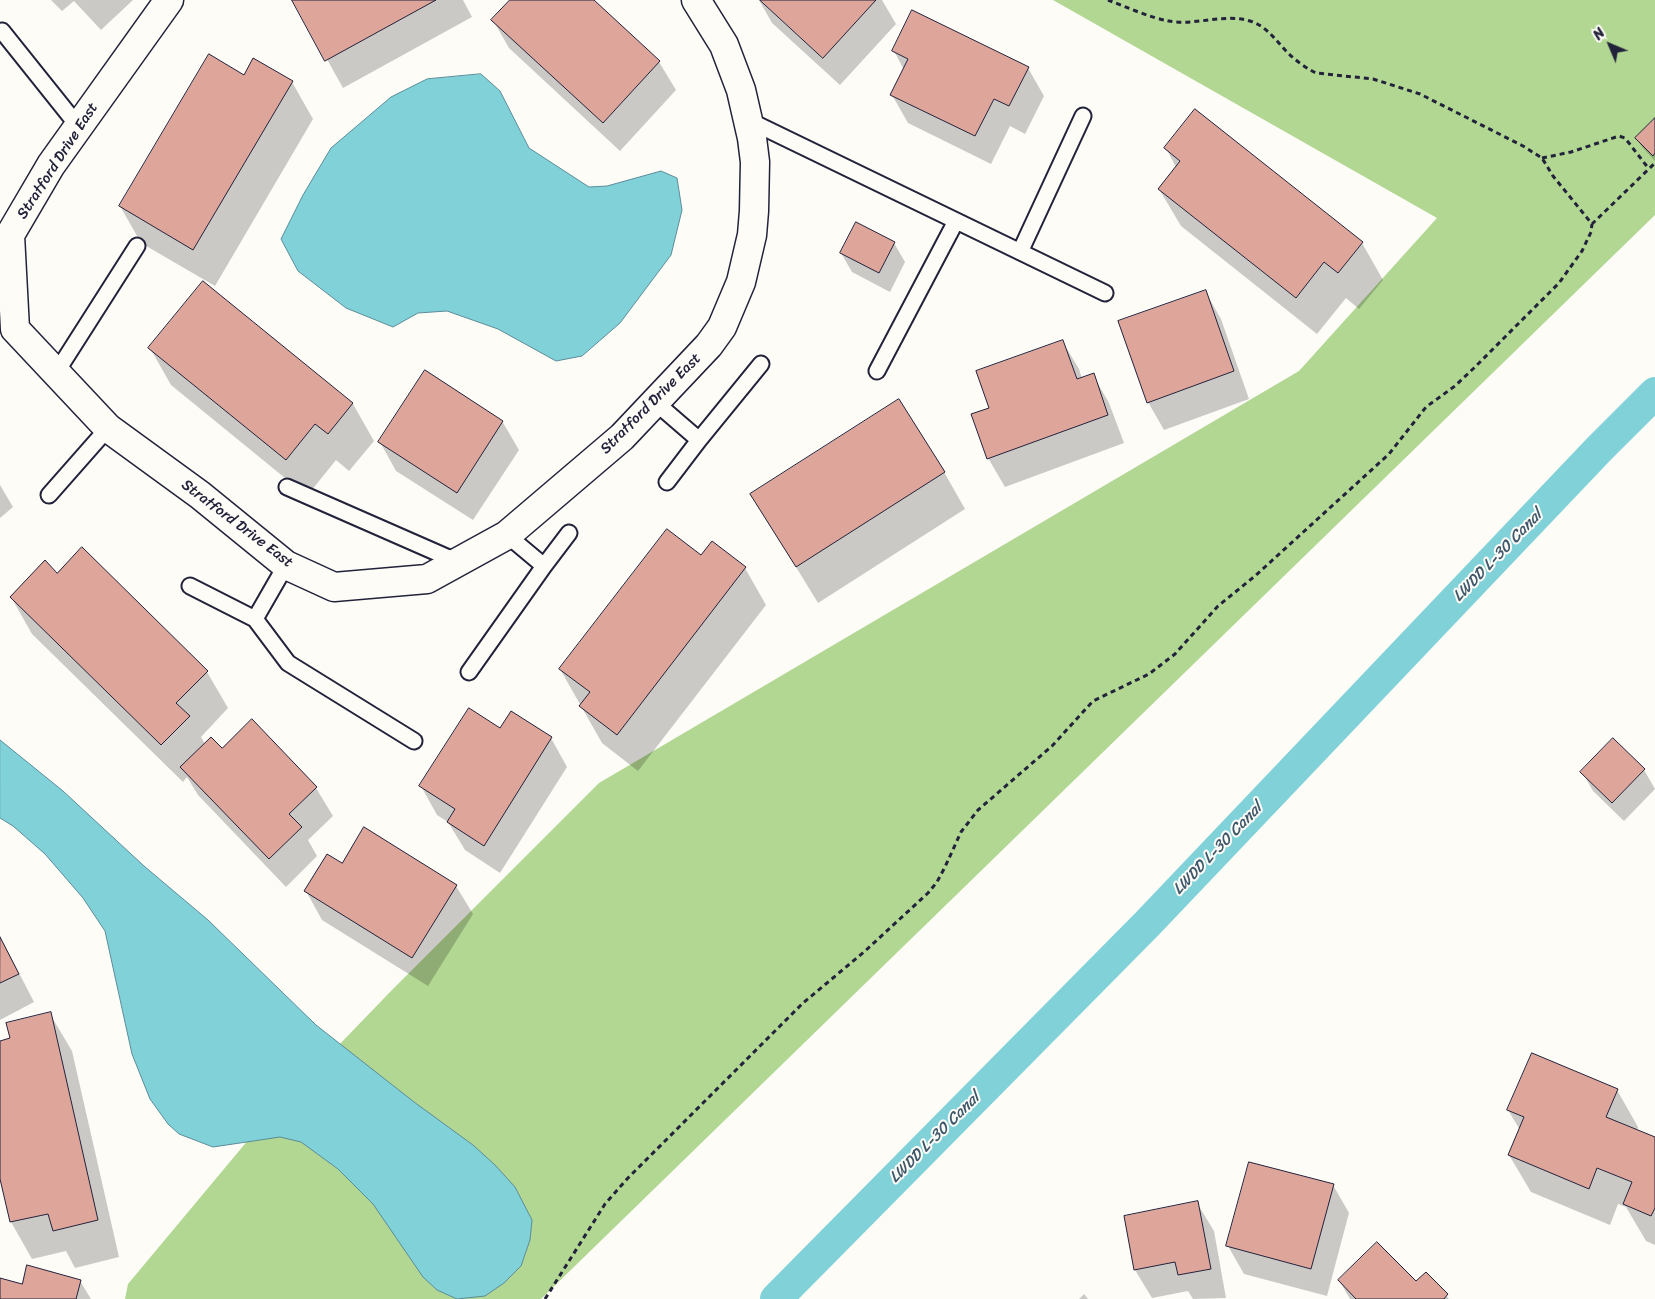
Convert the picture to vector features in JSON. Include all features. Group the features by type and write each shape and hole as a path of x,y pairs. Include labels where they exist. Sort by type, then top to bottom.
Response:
{"street":[{"name":"Stratford Drive East","path":"168,0 51,165 10,235 7,329 56,374 108,428 200,495 286,565 334,587 427,579 507,535 622,437 709,345 722,327 741,282 752,235 755,162 752,138 741,90 724,45 696,0"}],"lane":[{"path":"2,31 78,126"},
{"path":"1020,252 1083,116"},
{"path":"748,120 1105,293"},
{"path":"878,371 956,221"},
{"path":"56,374 136,246"},
{"path":"667,482 761,364"},
{"path":"655,402 699,440"},
{"path":"49,496 108,428"},
{"path":"287,487 458,562"},
{"path":"469,672 569,533"},
{"path":"507,535 544,566"},
{"path":"255,619 286,565"},
{"path":"190,586 255,619 288,664 414,740"}],"path":[{"path":"1108,0 1170,22 1226,18 1248,20 1258,24 1288,54 1307,69 1316,73 1373,79 1420,94 1523,146 1542,158 1553,176 1592,224"},
{"path":"1542,158 1571,152 1619,136 1625,138 1649,169"},
{"path":"546,1299 605,1204 621,1185 803,1003 864,952 928,893 937,882 961,832 978,810 1052,746 1093,701 1149,674 1175,654 1218,606 1255,576 1389,454 1426,407 1455,386 1559,283 1582,251 1591,232 1592,224 1655,163"}],"green space":[{"path":"1053,0 1655,0 1655,215 541,1299 125,1299 128,1284 254,1133 392,990 599,783 1299,371 1437,218"}],"water":[{"path":"481,74 500,91 529,148 589,187 607,186 661,171 677,178 682,210 671,255 620,323 582,356 556,361 498,329 447,311 418,313 393,327 346,308 298,271 281,239 303,195 331,148 391,97 427,79"},
{"path":"0,740 63,791 144,866 208,920 316,1025 414,1102 473,1145 495,1165 515,1187 532,1220 530,1240 521,1266 504,1283 485,1296 457,1299 437,1290 423,1277 373,1204 338,1169 301,1142 280,1137 213,1147 179,1134 168,1124 150,1099 132,1054 105,931 83,898 45,854 13,826 0,818"}],"building":[{"path":"292,0 436,0 325,61"},
{"path":"510,0 594,0 660,61 603,123 491,20"},
{"path":"760,0 876,0 823,58"},
{"path":"912,10 1029,67 1009,106 994,99 975,136 890,95 908,59 892,51"},
{"path":"209,54 244,75 253,58 293,81 193,250 119,206"},
{"path":"1195,109 1363,242 1338,273 1324,262 1296,298 1158,189 1180,161 1164,148"},
{"path":"1655,118 1655,153 1653,156 1635,138"},
{"path":"856,222 895,242 879,273 840,253"},
{"path":"203,281 353,403 328,434 315,424 286,460 148,348"},
{"path":"1206,290 1234,371 1147,403 1118,321"},
{"path":"1063,340 1077,379 1094,373 1108,415 987,459 971,414 989,408 976,371"},
{"path":"425,370 503,421 457,493 378,442"},
{"path":"899,399 945,472 796,567 750,494"},
{"path":"667,529 701,555 712,541 746,567 617,735 579,706 590,692 559,669"},
{"path":"82,547 208,671 176,703 190,716 161,745 10,597 45,560 57,573"},
{"path":"469,708 500,728 511,711 552,737 484,846 447,822 455,809 419,786"},
{"path":"252,719 317,787 289,814 302,827 269,859 180,767 211,737 222,748"},
{"path":"1613,738 1645,769 1612,803 1580,772"},
{"path":"364,827 457,885 412,958 304,891 327,854 342,863"},
{"path":"0,937 19,974 0,983"},
{"path":"51,1012 98,1220 53,1231 48,1214 10,1222 0,1179 0,1041 10,1038 6,1023"},
{"path":"1532,1053 1618,1089 1606,1117 1655,1137 1655,1208 1651,1216 1623,1204 1632,1182 1597,1168 1589,1189 1508,1155 1524,1117 1507,1110"},
{"path":"1249,1162 1334,1184 1311,1269 1226,1246"},
{"path":"1198,1201 1211,1269 1178,1275 1175,1262 1134,1270 1124,1216"},
{"path":"1377,1242 1416,1281 1426,1272 1448,1294 1444,1299 1356,1299 1338,1280"},
{"path":"27,1265 81,1280 76,1299 0,1299 0,1278 22,1284"}],"waterway":[{"name":"LWDD L-30 Canal","path":"776,1299 1147,924 1599,449 1655,393"}]}
